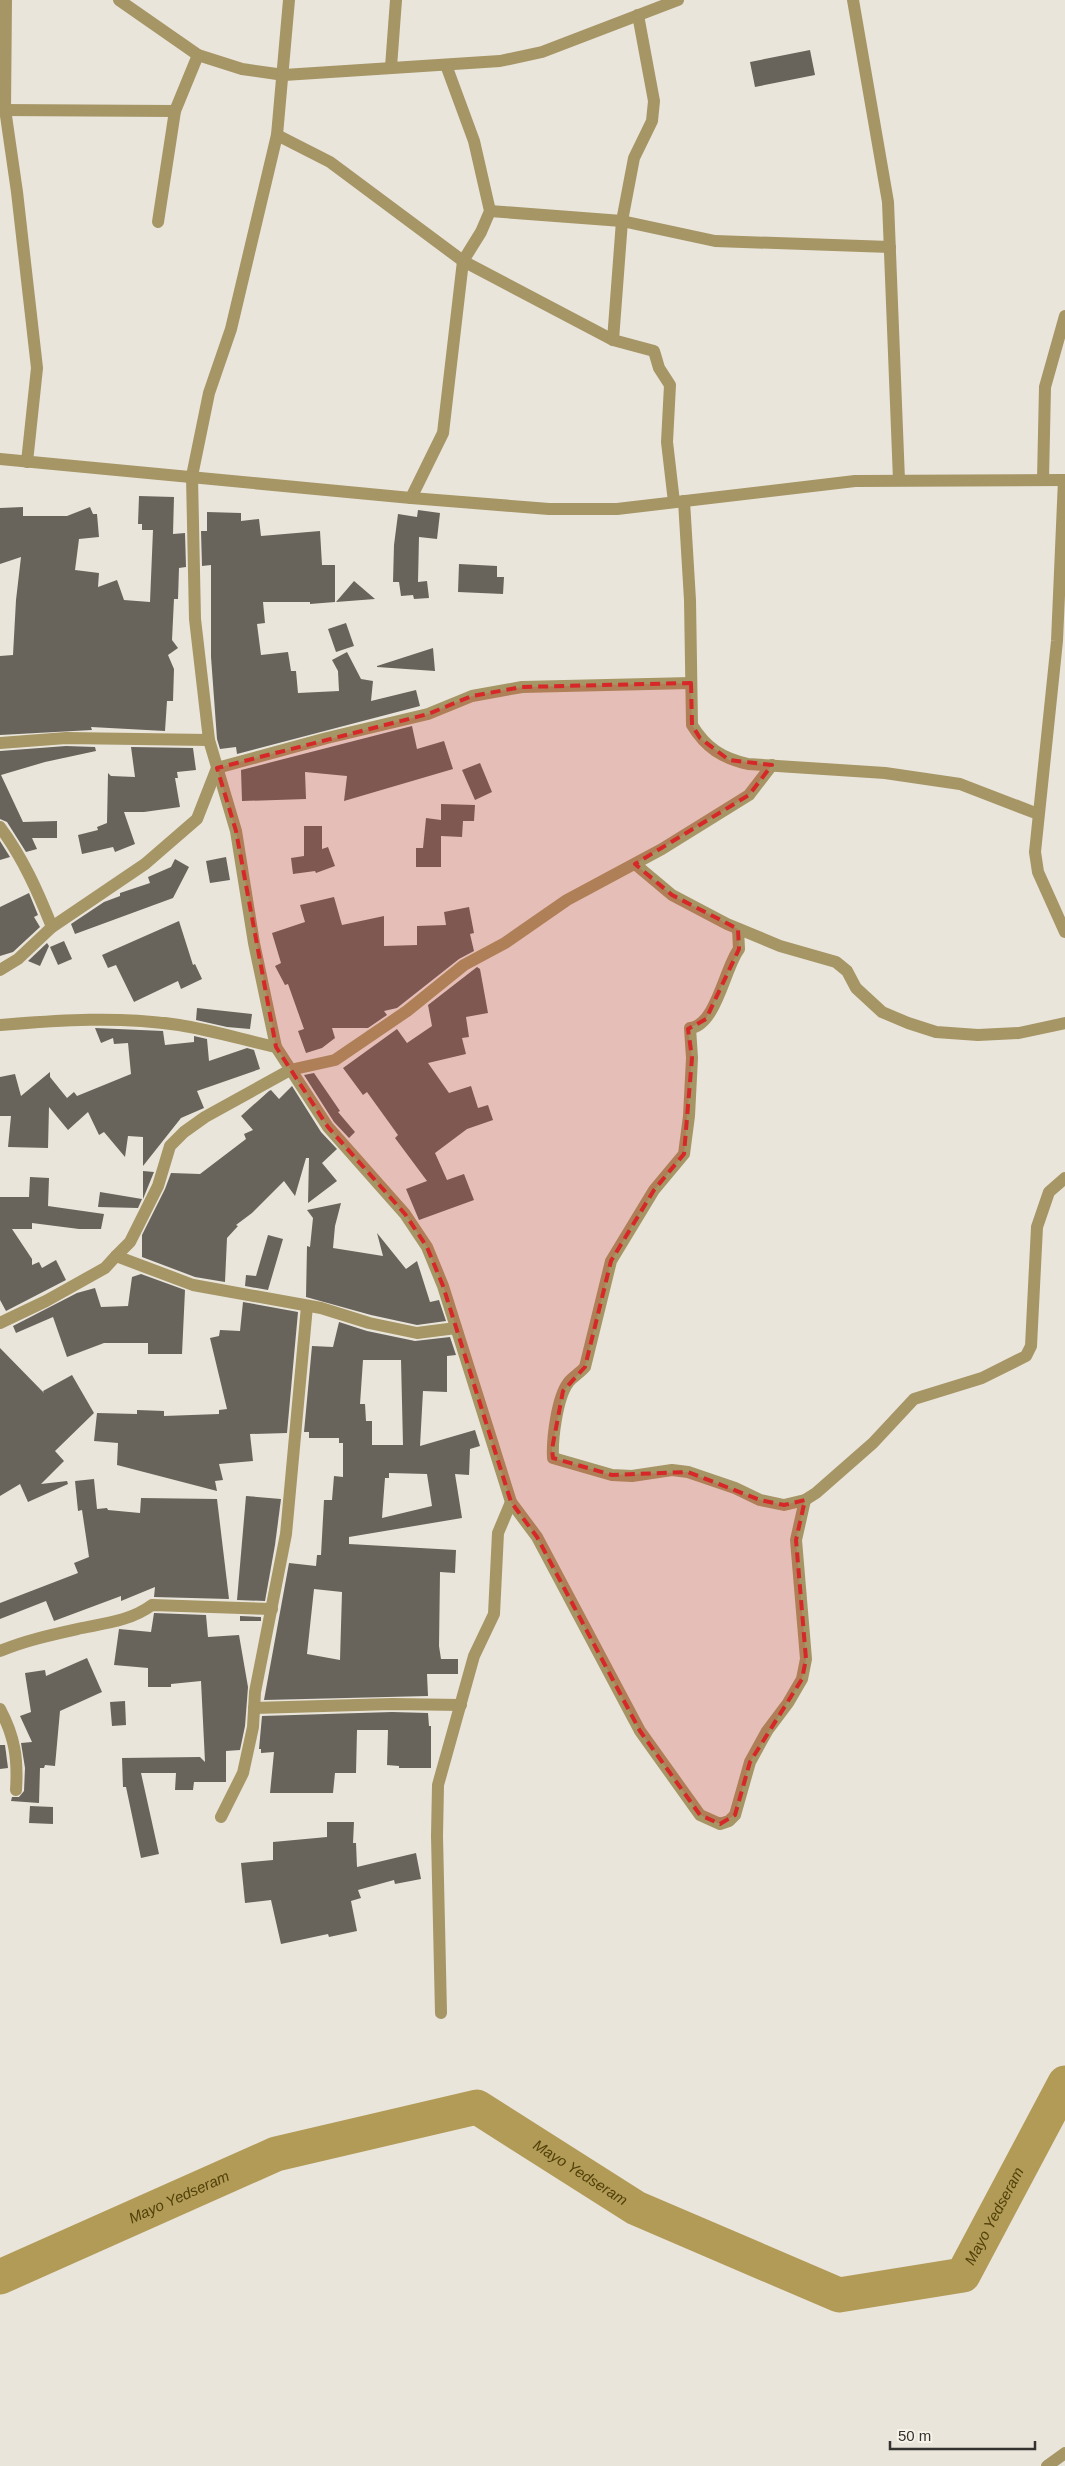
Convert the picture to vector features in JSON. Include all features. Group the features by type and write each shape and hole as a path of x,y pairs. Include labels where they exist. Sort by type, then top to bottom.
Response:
{"street":[{"path":"6,0 2,109 17,192 37,368 27,462"},
{"path":"119,0 198,55 242,69 284,75 500,61 542,52 678,0"},
{"path":"289,0 278,135 231,329 210,393 192,476 195,619 209,740 236,831 254,943 276,1047 328,1127 405,1214 427,1247 443,1286 511,1502 537,1537 640,1731 700,1815 720,1824 729,1821 735,1815 750,1762 767,1731 788,1703 802,1679 806,1659 796,1540 805,1500"},
{"path":"391,67 396,0"},
{"path":"854,0 888,202 899,480"},
{"path":"613,340 622,221 634,158 652,121 654,101 638,15"},
{"path":"158,222 175,111 198,55"},
{"path":"411,498 443,433 463,261 481,232 490,211 474,141 446,65"},
{"path":"2,109 175,111"},
{"path":"278,135 330,162 463,261 613,340 654,351 658,368 670,385 667,442 679,501 692,725 700,738 714,751 729,760 772,766 885,773 960,784 1038,814"},
{"path":"490,211 622,221 715,241 890,247"},
{"path":"1043,480 1046,387 1065,316"},
{"path":"0,459 411,498 549,509 617,508 854,481 1065,480 1061,642 1038,814 1035,852 1038,872 1065,932"},
{"path":"217,768 327,738 428,714 472,696 522,688 691,683"},
{"path":"0,743 66,738 209,740"},
{"path":"0,1323 46,1301 105,1268 130,1242 158,1186 170,1146 184,1132 290,1070 335,1060 407,1011 464,965 505,943 567,900 662,850 749,795 772,766"},
{"path":"0,970 18,959 52,927 145,864 197,819 217,768"},
{"path":"0,827 16,848 52,927"},
{"path":"635,864 672,895 738,929 780,946 836,962 847,971 856,988 882,1012 936,1032 978,1035 1019,1033 1065,1023"},
{"path":"738,929 739,949 731,959 718,997 706,1019 696,1028 690,1028 692,1058 689,1116 684,1154 654,1190 612,1261 585,1367 577,1377 570,1380 563,1391 554,1436 553,1458 612,1475 632,1476 672,1470 688,1472 735,1488 760,1500 784,1505 805,1500 816,1493 873,1443 914,1399 982,1378 1026,1356 1030,1346 1037,1227 1049,1192 1065,1178"},
{"path":"0,1025 64,1020 116,1019 179,1025 276,1047"},
{"path":"116,1256 193,1285 307,1306 369,1323 417,1333 456,1328"},
{"path":"221,1817 243,1774 253,1727 255,1692 286,1534 307,1306"},
{"path":"441,2014 437,1836 438,1785 474,1656 494,1614 498,1534 511,1502"},
{"path":"0,1651 20,1643 119,1621 143,1612 152,1605 272,1609"},
{"path":"254,1708 462,1704"},
{"path":"0,1709 8,1724 18,1759 16,1790"},
{"path":"1047,2466 1065,2453"}],"highlighted area":[{"path":"691,683 692,725 700,738 729,760 772,765 749,795 635,864 672,895 738,929 739,949 718,997 706,1019 688,1029 692,1058 684,1154 654,1190 611,1261 585,1367 563,1391 552,1449 553,1458 612,1475 688,1472 760,1500 784,1505 805,1500 796,1540 806,1659 802,1679 750,1762 735,1815 720,1824 700,1815 640,1731 537,1537 511,1502 443,1286 427,1247 405,1214 328,1127 276,1047 236,831 217,768 428,714 472,696 522,687"}],"building":[{"path":"810,50 815,75 755,87 750,62"},
{"path":"139,496 174,497 173,534 185,533 186,567 179,568 178,599 174,599 172,640 178,648 168,655 174,669 173,701 167,701 165,731 91,727 92,730 0,735 0,656 13,655 21,557 0,564 0,508 23,507 23,516 67,516 90,507 93,514 97,514 99,537 79,539 75,570 99,573 98,587 117,580 124,600 150,602 153,530 142,530 142,524 138,524"},
{"path":"418,510 440,513 437,539 419,537 418,582 427,581 429,598 414,599 413,595 401,596 399,582 393,582 394,545 398,514 417,517"},
{"path":"207,512 241,513 241,521 259,519 261,536 320,531 322,565 335,565 335,602 310,604 310,602 263,602 265,623 257,624 261,655 288,652 291,671 296,671 298,693 339,691 338,671 332,660 347,652 361,679 373,681 371,701 416,690 420,706 237,754 236,747 220,749 217,739 211,657 211,565 202,566 201,531 207,531"},
{"path":"459,564 497,566 497,577 504,577 503,594 458,592"},
{"path":"354,581 375,599 336,602"},
{"path":"346,623 354,646 336,652 328,629"},
{"path":"433,648 435,671 377,667 377,666"},
{"path":"412,726 417,749 444,741 453,769 344,801 347,776 305,772 306,799 242,801 241,770"},
{"path":"66,746 95,747 96,751 45,762 1,775 23,822 57,821 57,838 32,838 37,849 26,852 7,822 0,819 0,751"},
{"path":"131,747 193,748 196,770 177,772 178,778 175,778 180,807 144,812 124,812 135,844 115,852 113,847 82,854 78,835 98,830 97,827 107,823 108,773 111,776 135,777"},
{"path":"480,763 492,792 475,800 462,770"},
{"path":"441,804 475,805 474,821 463,821 462,837 441,836 441,867 416,867 416,848 423,848 426,818 441,820"},
{"path":"304,826 322,826 322,849 328,847 335,866 316,873 315,871 293,874 291,858 304,856"},
{"path":"0,841 10,857 0,860"},
{"path":"226,857 230,880 210,883 206,861"},
{"path":"175,859 189,867 173,898 75,934 71,924 104,902 120,896 120,893 150,883 148,877 171,867"},
{"path":"29,893 38,915 34,917 40,927 13,952 0,956 0,907"},
{"path":"334,897 342,925 384,916 384,946 417,945 417,926 446,925 444,912 469,907 474,933 470,934 474,951 459,959 397,1008 384,1011 387,1015 368,1028 332,1028 335,1038 322,1048 306,1053 298,1031 304,1029 288,984 285,985 275,966 281,963 272,933 305,922 300,905"},
{"path":"179,921 193,965 195,964 202,979 181,989 178,981 134,1002 116,965 108,968 102,955"},
{"path":"64,941 72,959 58,965 50,947"},
{"path":"47,943 49,946 40,966 28,961"},
{"path":"477,967 480,969 488,1013 466,1017 469,1037 462,1038 466,1054 428,1063 449,1093 471,1086 478,1108 488,1105 493,1120 467,1129 435,1153 447,1180 464,1174 474,1200 419,1220 406,1189 427,1181 395,1138 398,1135 367,1092 363,1095 343,1068 397,1029 407,1043 432,1026 428,1005"},
{"path":"197,1008 252,1014 250,1029 227,1027 196,1020"},
{"path":"95,1028 163,1031 165,1045 194,1042 194,1036 207,1039 209,1061 247,1048 254,1050 260,1069 197,1091 204,1108 181,1118 143,1166 143,1137 128,1136 125,1157 104,1132 99,1135 88,1112 68,1130 49,1107 48,1148 8,1147 11,1116 0,1116 0,1077 15,1074 21,1096 50,1072 50,1077 67,1098 74,1092 77,1096 131,1074 128,1043 114,1044 113,1038 101,1043"},
{"path":"314,1073 340,1111 338,1112 355,1132 349,1138 334,1122 304,1075"},
{"path":"292,1086 321,1132 337,1149 322,1163 337,1181 308,1203 309,1158 306,1158 295,1196 284,1181 252,1213 236,1225 238,1226 227,1238 225,1282 195,1277 142,1257 142,1235 171,1173 200,1174 246,1139 244,1134 253,1130 241,1116 269,1091 271,1090 279,1099"},
{"path":"143,1171 154,1172 143,1199"},
{"path":"30,1177 49,1178 48,1206 104,1214 101,1229 79,1229 32,1223 32,1229 12,1229 32,1259 32,1265 39,1262 42,1268 56,1260 66,1280 6,1311 0,1300 0,1197 29,1197"},
{"path":"100,1192 142,1199 138,1208 98,1207"},
{"path":"341,1203 335,1226 333,1248 383,1256 377,1233 406,1269 417,1261 430,1302 439,1300 446,1321 417,1325 371,1315 306,1297 307,1246 310,1247 313,1218 307,1210"},
{"path":"268,1235 283,1239 268,1290 245,1286 246,1275 256,1276"},
{"path":"141,1274 185,1290 182,1354 148,1354 148,1343 104,1343 67,1357 53,1317 16,1333 13,1326 77,1293 95,1288 101,1307 128,1306 132,1277"},
{"path":"243,1302 298,1312 287,1433 250,1434 253,1461 219,1464 223,1480 215,1481 217,1491 117,1465 118,1443 94,1441 97,1413 137,1414 137,1410 164,1411 164,1416 219,1414 219,1410 227,1409 210,1338 219,1336 220,1330 240,1331"},
{"path":"339,1322 367,1331 415,1341 450,1337 456,1355 447,1356 447,1392 423,1391 420,1446 475,1430 480,1446 470,1449 469,1475 455,1474 462,1518 349,1537 349,1544 456,1550 455,1573 440,1572 439,1646 441,1659 458,1659 458,1674 427,1674 428,1696 264,1700 289,1563 316,1566 317,1555 321,1555 324,1500 332,1500 334,1476 343,1477 343,1443 339,1443 339,1438 309,1438 309,1432 304,1432 312,1346 333,1347","holes":["363,1360 401,1360 403,1445 372,1445 372,1421 366,1421 365,1404 360,1404","389,1473 427,1474 432,1506 382,1518 385,1478 389,1478","314,1589 342,1592 340,1660 307,1654"]},
{"path":"0,1348 44,1393 43,1391 72,1375 94,1413 55,1451 64,1461 41,1484 67,1481 68,1484 28,1502 20,1484 0,1496"},
{"path":"94,1479 97,1509 107,1508 108,1510 140,1513 141,1498 217,1499 229,1599 154,1597 155,1587 121,1601 121,1596 54,1621 46,1601 0,1619 0,1603 78,1573 74,1563 89,1557 82,1510 78,1511 75,1481"},
{"path":"246,1496 281,1499 265,1601 237,1600"},
{"path":"154,1613 206,1615 208,1637 239,1635 248,1687 245,1726 240,1750 226,1751 226,1782 194,1782 193,1790 175,1790 176,1773 141,1773 159,1854 141,1858 126,1787 123,1787 122,1758 200,1757 205,1762 201,1681 171,1684 171,1687 148,1687 148,1668 114,1665 119,1629 151,1632"},
{"path":"240,1616 261,1617 261,1621 240,1621"},
{"path":"87,1658 102,1692 60,1711 55,1766 45,1765 44,1768 40,1768 39,1803 11,1801 12,1797 19,1797 24,1791 25,1768 21,1743 32,1742 20,1716 31,1712 25,1673 45,1670 46,1676"},
{"path":"125,1701 126,1725 112,1726 110,1702"},
{"path":"392,1712 428,1713 429,1726 431,1726 431,1768 399,1768 399,1766 387,1765 388,1730 357,1730 356,1773 335,1773 333,1793 270,1793 274,1752 261,1753 261,1749 259,1749 262,1716"},
{"path":"0,1745 5,1745 8,1768 0,1769"},
{"path":"30,1806 53,1807 53,1824 29,1823"},
{"path":"327,1822 354,1822 353,1843 356,1843 357,1867 416,1853 421,1879 395,1884 394,1880 358,1890 361,1898 351,1901 357,1931 329,1937 328,1934 281,1944 271,1900 245,1903 241,1863 273,1860 273,1842 327,1837"}],"waterway":[{"name":"Mayo Yedseram","path":"0,2277 276,2154 477,2107 636,2208 839,2295 963,2275 1065,2083"}]}
